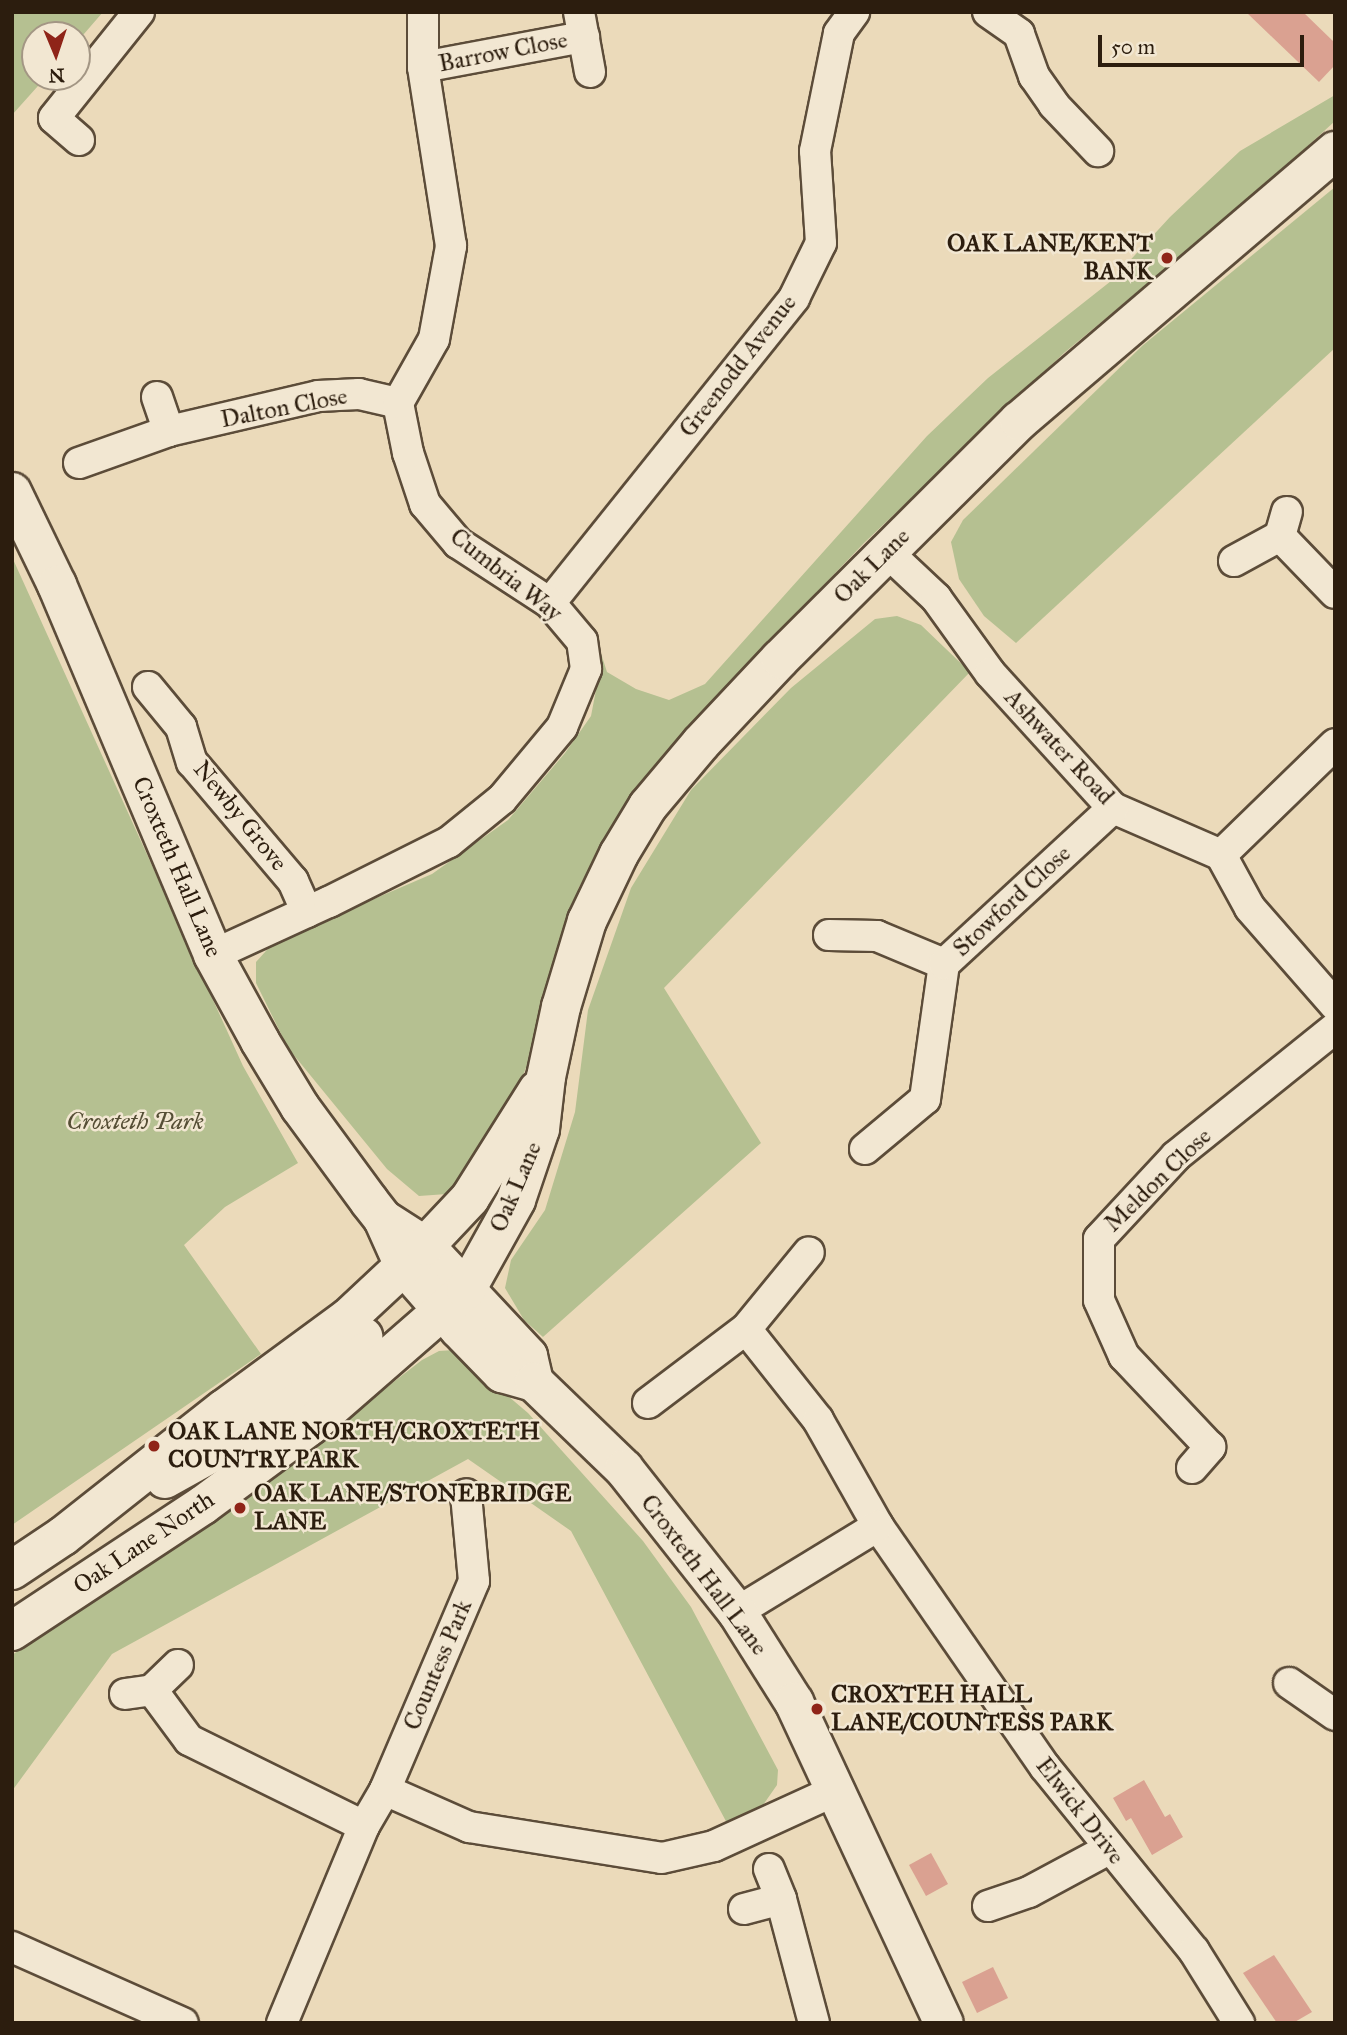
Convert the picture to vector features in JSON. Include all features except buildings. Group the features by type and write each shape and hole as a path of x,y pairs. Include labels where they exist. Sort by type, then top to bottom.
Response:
{"street":[{"path":"79,140 54,118 139,12"},
{"path":"398,403 434,339 451,246 423,67 423,12"},
{"name":"Greenodd Avenue","path":"550,603 794,298 821,243 815,151 839,33 854,12"},
{"path":"988,12 1019,34 1034,76 1054,105 1098,151"},
{"name":"Barrow Close","path":"423,67 581,25 590,72"},
{"name":"Oak Lane","path":"433,1281 516,1200 540,1129 546,1077 561,1007 586,922 619,855 649,806 709,734 886,551 1019,421 1335,151"},
{"name":"Dalton Close","path":"79,463 169,431 318,396 359,394 398,403"},
{"path":"157,397 169,431"},
{"name":"Cumbria Way","path":"213,955 449,842 502,799 562,727 586,668 582,640 550,603 458,543 425,504 408,453 398,403"},
{"name":"Croxteth Hall Lane","path":"12,492 57,585 213,955 300,1107 344,1170 433,1281 528,1356 534,1382 624,1469 737,1612 794,1702 944,2023"},
{"path":"1234,561 1284,524 1335,593"},
{"name":"Ashwater Road","path":"886,551 936,598 990,673 1113,808 1221,855"},
{"name":"Newby Grove","path":"148,687 181,727 192,762 293,881 307,912"},
{"path":"1335,744 1221,855 1250,908 1335,1005"},
{"name":"Stowford Close","path":"865,1149 925,1099 944,964 1113,808"},
{"path":"829,935 877,936 944,964"},
{"name":"Meldon Close","path":"1192,1468 1210,1447 1124,1356 1099,1300 1099,1238 1176,1156 1335,1028"},
{"name":"Oak Lane","path":"433,1281 470,1198 546,1077"},
{"path":"648,1403 746,1329 809,1252"},
{"path":"12,1570 62,1536 240,1437 406,1299 433,1281"},
{"name":"Oak Lane North","path":"12,1631 203,1505 311,1425 433,1281"},
{"name":"Elwick Drive","path":"746,1329 818,1420 878,1526 1045,1767 1108,1849 1194,1951 1239,2023"},
{"name":"Countess Park","path":"290,2020 364,1826 386,1790 474,1581 466,1494"},
{"path":"737,1612 878,1526"},
{"path":"178,1665 139,1692 189,1740 364,1826"},
{"path":"1289,1683 1335,1715"},
{"path":"386,1790 469,1827 662,1858 714,1846 834,1791"},
{"path":"988,1906 1029,1892 1108,1849"},
{"path":"769,1869 781,1899 814,2023"},
{"path":"744,1909 781,1899"},
{"path":"12,1947 183,2023"}],"green space":[{"path":"12,12 103,12 91,26 91,21 21,21 21,91 33,91 12,115"},
{"path":"1335,95 1335,121 1252,197 1064,353 864,543 702,712 638,789 579,887 539,1036 505,1119 473,1171 447,1194 419,1196 387,1169 288,1048 256,983 256,962 274,942 432,874 508,820 565,753 591,716 596,690 597,641 607,672 636,689 669,700 705,684 927,436 988,378 1111,281 1170,217 1240,151"},
{"path":"1335,187 1335,348 1016,643 984,616 959,579 951,542 963,520 1142,346"},
{"name":"Croxteth Park","path":"12,557 243,1066 298,1163 225,1207 184,1245 261,1354 12,1525"},
{"path":"897,616 921,625 970,672 664,988 761,1143 543,1337 524,1320 505,1288 511,1260 545,1210 575,1112 588,1010 631,888 691,790 791,688 875,619"},
{"path":"454,1350 528,1413 643,1541 691,1607 778,1770 777,1785 763,1805 728,1825 571,1531 468,1459 112,1654 12,1791 12,1655 276,1473 422,1360 439,1351"}],"place":[{"name":"OAK LANE/KENT BANK","path":"1167,258"},
{"name":"OAK LANE NORTH/CROXTETH COUNTRY PARK","path":"154,1446"},
{"name":"OAK LANE/STONEBRIDGE LANE","path":"240,1508"},
{"name":"CROXTEH HALL LANE/COUNTESS PARK","path":"817,1709"}]}
